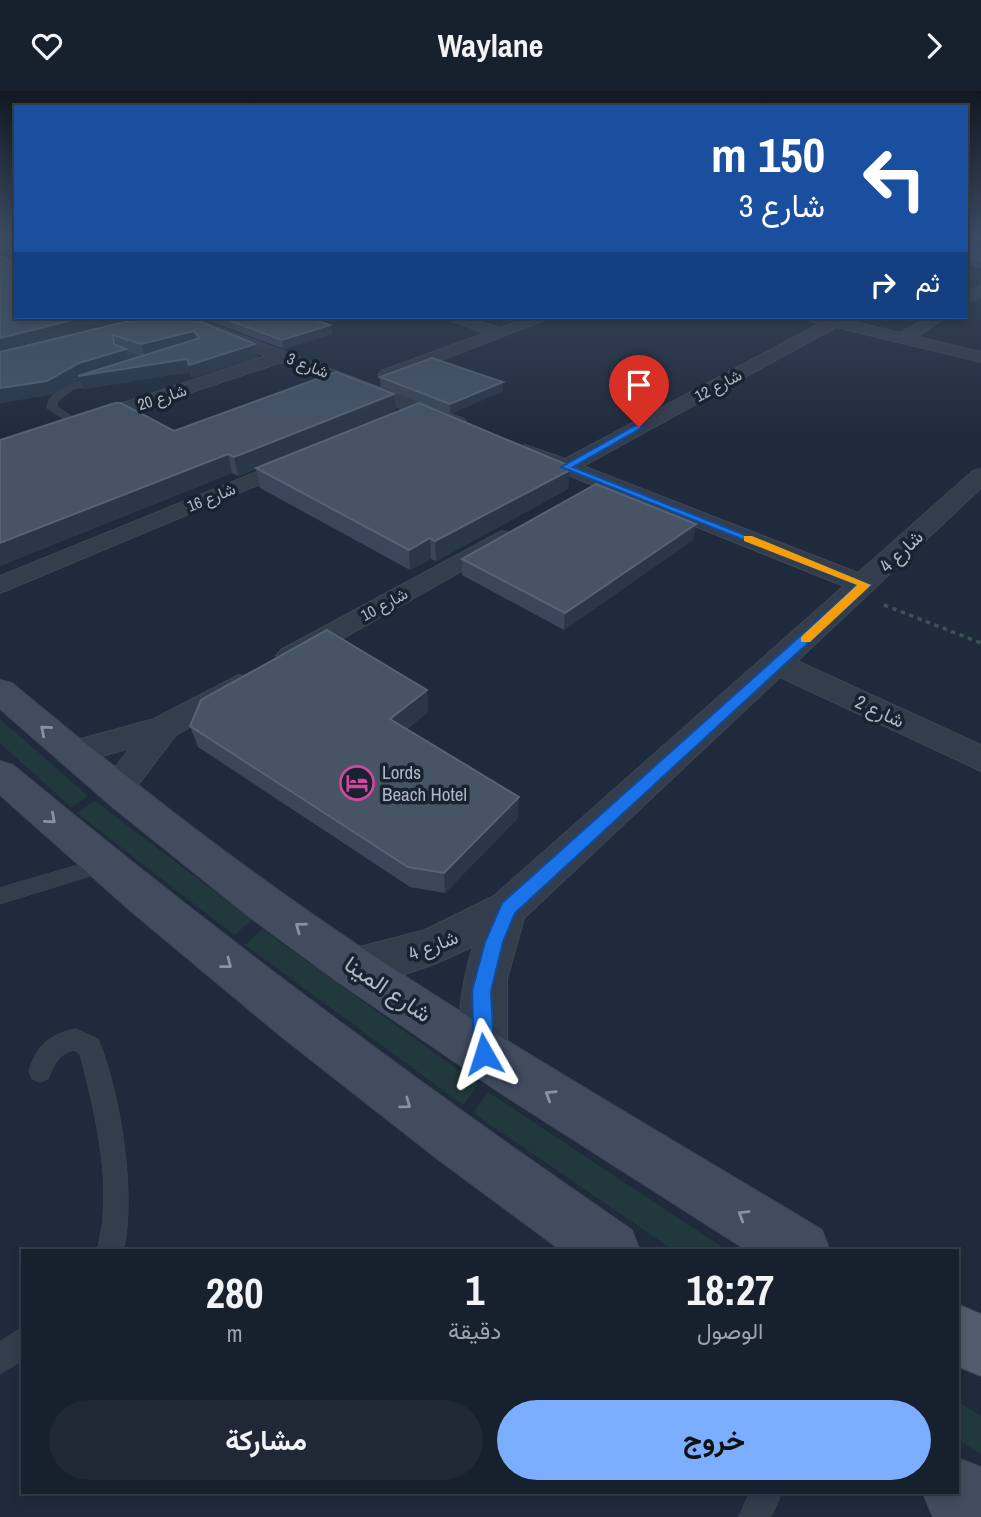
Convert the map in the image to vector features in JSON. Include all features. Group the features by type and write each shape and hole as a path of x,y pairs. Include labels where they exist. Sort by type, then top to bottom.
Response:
{"main road":[{"name":"شارع المينا","path":"0,691 115,790 352,966 484,1054 798,1249"},
{"path":"0,774 103,865 371,1078 608,1249"},
{"path":"959,1336 981,1345"},
{"path":"959,1352 981,1367"},
{"path":"958,1494 981,1509"}],"street":[{"name":"شارع 3","path":"184,319 475,431"},
{"path":"456,319 501,333"},
{"path":"359,386 539,319"},
{"path":"820,319 981,357"},
{"path":"902,339 935,319"},
{"name":"شارع 12","path":"566,467 834,322"},
{"name":"شارع 20","path":"0,450 284,356"},
{"path":"397,420 423,410"},
{"path":"501,441 860,589"},
{"name":"شارع 16","path":"0,585 320,452"},
{"name":"شارع 4","path":"352,966 425,951 458,937 508,908 981,476"},
{"path":"578,495 603,482"},
{"name":"شارع 10","path":"71,753 164,727 530,523"},
{"name":"شارع 2","path":"778,664 981,759"},
{"name":"شارع 10","path":"115,790 164,727"},
{"name":"شارع 4","path":"484,1054 482,991 494,942 508,908"}],"lane":[{"path":"122,352 144,363"},
{"path":"121,372 158,360"},
{"path":"78,424 51,404 62,392 108,376"},
{"path":"83,384 94,389"},
{"path":"0,896 103,865"},
{"path":"40,1071 42,1062 56,1045 76,1039 90,1047 101,1085 117,1205 116,1234 111,1249"},
{"path":"0,1360 21,1343"},
{"path":"755,1517 766,1494"}],"path":[{"path":"860,589 981,643"}],"green space":[{"path":"0,719 88,796 71,807 0,743"},
{"path":"95,801 252,920 234,935 77,813"},
{"path":"262,929 478,1084 463,1105 245,945"},
{"path":"488,1092 725,1249 672,1249 473,1113"},
{"path":"959,1402 981,1416 981,1454 959,1440"}],"building":[{"path":"0,305 14,305 14,319 77,319 0,338"},
{"path":"137,319 194,319 255,344 189,365 187,359 78,376 200,338 194,331 141,344 113,335 114,344 126,349 79,363 47,381 0,388 0,352"},
{"path":"225,319 311,319 330,325 282,340"},
{"path":"432,358 503,382 450,404 380,377"},
{"path":"336,372 394,394 234,457 228,454 0,543 0,440 115,403 121,403 174,431"},
{"path":"419,403 570,466 565,468 570,470 435,541 430,538 409,550 256,468"},
{"path":"596,484 696,524 565,613 462,559"},
{"name":"Lords Beach Hotel","path":"327,630 427,690 390,719 519,797 444,873 408,867 190,726 201,700"}],"slow traffic":[{"path":"748,538 865,585 805,639"}],"place":[{"name":"Lords Beach Hotel","path":"357,783"}],"route":[{"path":"484,1054 482,991 494,942 508,908 865,585 566,467 639,427"}]}
